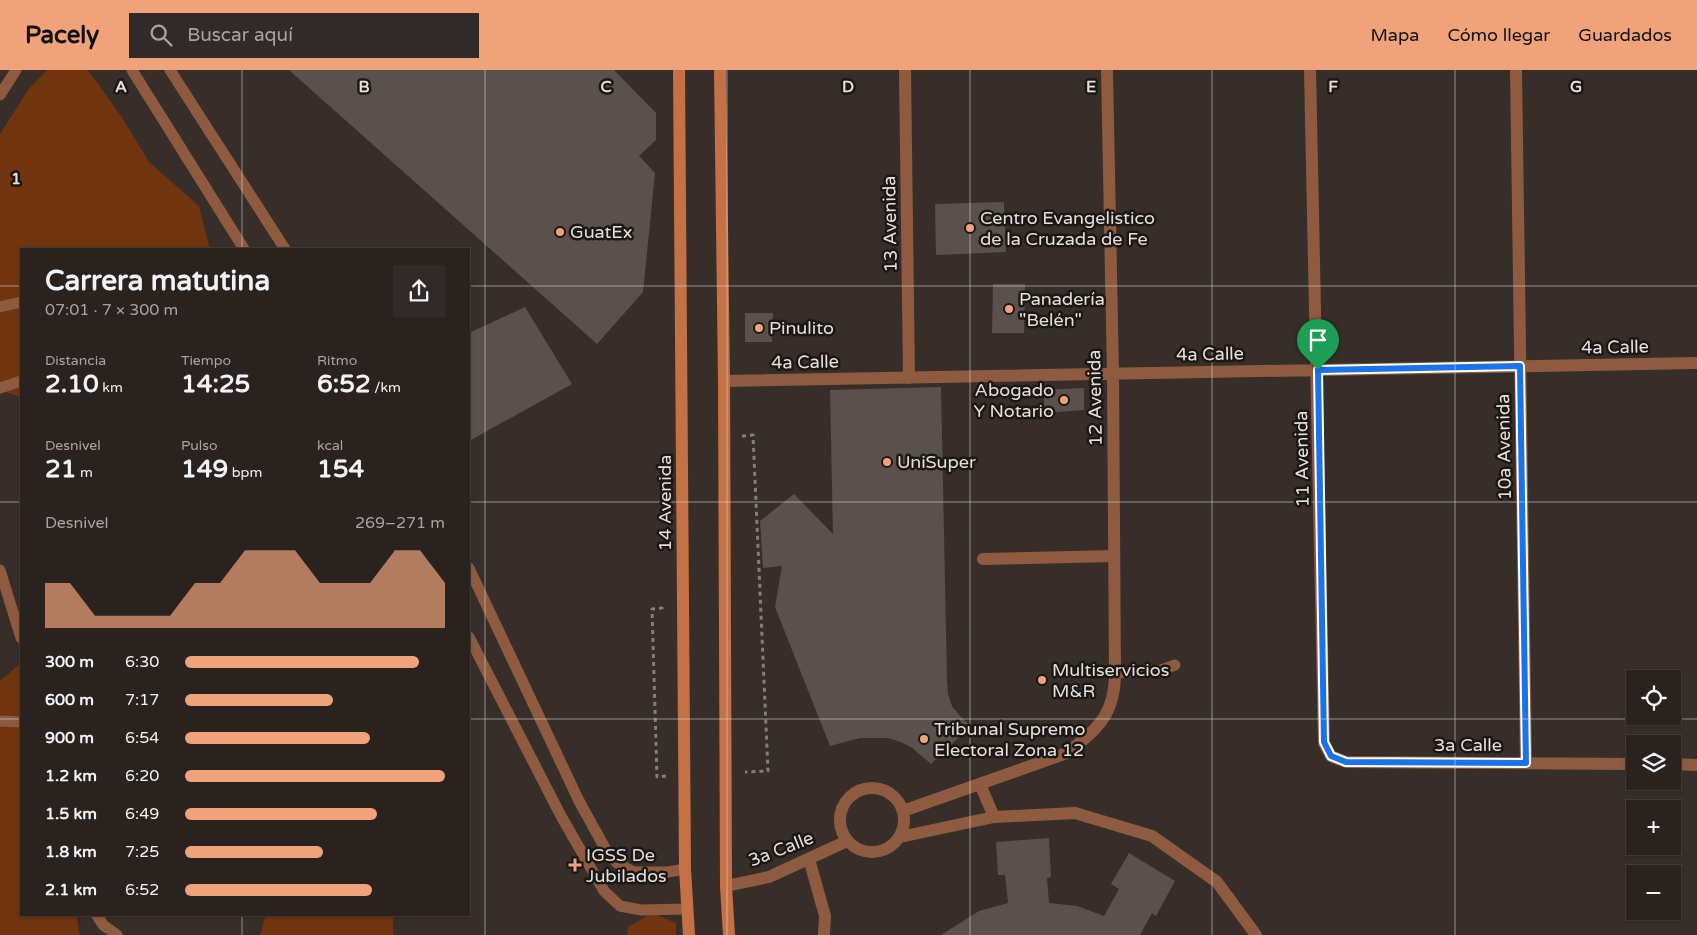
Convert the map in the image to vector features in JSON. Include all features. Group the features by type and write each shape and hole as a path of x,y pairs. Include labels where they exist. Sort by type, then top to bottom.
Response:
{"main road":[{"name":"14 Avenida","path":"679,70 685,868 689,935"},
{"path":"720,70 724,381 726,886 729,935"}],"street":[{"name":"13 Avenida","path":"905,70 909,378"},
{"name":"12 Avenida","path":"980,784 1067,753 1101,724 1111,704 1115,685 1113,374 1107,70"},
{"name":"11 Avenida","path":"1310,70 1318,370 1324,742 1331,756"},
{"name":"10a Avenida","path":"1516,70 1526,763"},
{"name":"4a Calle","path":"724,381 1697,363"},
{"path":"983,559 1114,556"},
{"name":"3a Calle","path":"1331,756 1346,762 1626,764"},
{"path":"1681,764 1697,765"},
{"path":"903,811 980,784 994,817"},
{"path":"873,787 883,789 892,794 899,802 903,811 903,828 900,836 884,850 864,852 854,847 847,841 839,821 845,801 852,794 862,789 873,787"},
{"path":"900,836 994,817 1075,813 1152,836 1217,882 1256,935"},
{"name":"3a Calle","path":"726,886 769,877 847,841"},
{"path":"809,859 826,916 824,935"}],"lane":[{"path":"0,95 16,70"},
{"path":"132,70 243,248"},
{"path":"170,70 284,248"},
{"path":"0,307 20,302"},
{"path":"0,388 20,381"},
{"path":"0,570 20,635"},
{"path":"470,570 578,801 606,850 617,863 634,872 668,872 685,868"},
{"path":"470,639 561,816 604,891 620,906 641,910 688,909"},
{"path":"1115,673 1156,670 1175,665"},
{"path":"0,721 20,722"},
{"path":"97,916 103,925 117,935"}],"path":[{"path":"724,437 753,435 768,771"},
{"path":"657,776 652,609 662,608 662,618"}],"shaded area":[{"path":"47,70 87,70 123,119 149,162 199,206 210,248 20,248 20,397 0,390 0,134 28,90"},
{"path":"20,664 20,916 76,916 80,935 0,935 0,681"},
{"path":"652,913 676,923 676,935 627,935 628,927"},
{"path":"265,916 393,916 393,935 260,935"}],"building":[{"name":"GuatEx","path":"289,70 614,70 656,113 656,140 639,156 655,173 643,292 597,344"},
{"name":"Centro Evangelistico de la Cruzada de Fe","path":"1004,202 1006,252 936,255 935,204"},
{"name":"Panadería \"Belén\"","path":"993,284 1025,284 1024,333 992,333"},
{"path":"525,307 572,384 470,440 470,333"},
{"name":"Pinulito","path":"745,313 773,313 772,342 745,342"},
{"path":"941,387 948,694 952,706 971,726 931,764 911,747 888,738 860,738 830,746 775,607 782,566 763,568 760,521 794,494 833,534 830,390"},
{"name":"Abogado Y Notario","path":"1084,388 1084,410 1044,413 1044,390"},
{"path":"1049,838 1051,877 1047,878 1049,903 1077,906 1104,916 1119,889 1111,884 1129,853 1175,881 1156,916 1152,913 1140,935 941,935 979,911 1008,903 1005,875 998,875 996,842"}],"place":[{"name":"Centro Evangelistico de la Cruzada de Fe","path":"970,228"},
{"name":"GuatEx","path":"560,232"},
{"name":"Panadería \"Belén\"","path":"1009,309"},
{"name":"Pinulito","path":"759,328"},
{"name":"Abogado Y Notario","path":"1064,400"},
{"name":"UniSuper","path":"887,462"},
{"name":"Multiservicios M&R","path":"1042,680"},
{"name":"Tribunal Supremo Electoral Zona 12","path":"924,739"},
{"name":"IGSS De Jubilados","path":"575,865"}],"route":[{"path":"1520,366 1526,763 1346,762 1331,756 1324,742 1318,370 1520,366"}]}
